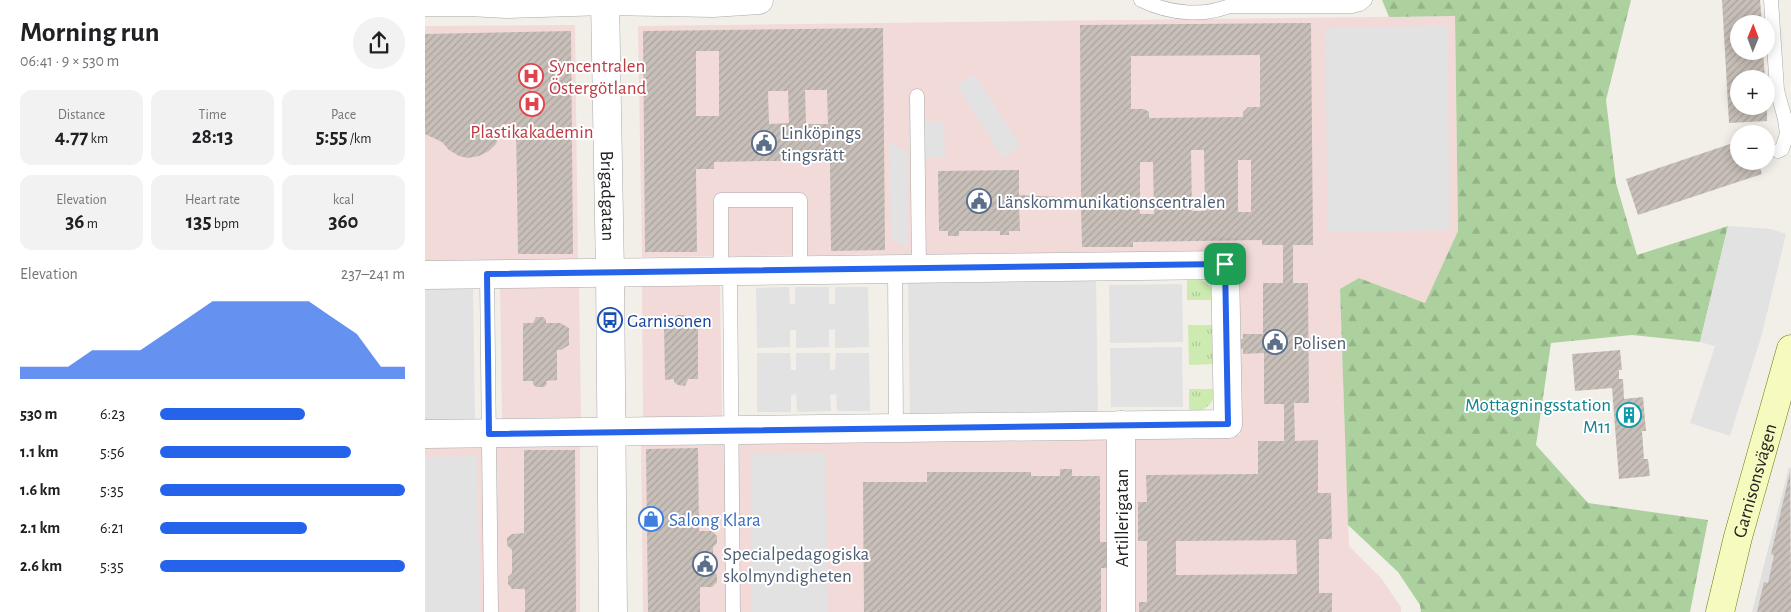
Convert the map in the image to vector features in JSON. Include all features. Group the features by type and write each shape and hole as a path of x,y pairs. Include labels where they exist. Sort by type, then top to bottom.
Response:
{"street":[{"path":"425,2 472,1 507,4 605,1 713,3 759,0"},
{"name":"Brigadgatan","path":"605,1 613,612"},
{"path":"425,275 1225,264 1228,424 425,434"},
{"name":"Garnisonsvägen","path":"1720,612 1738,537 1791,349"},
{"name":"Artillerigatan","path":"1121,425 1121,612"}],"lane":[{"path":"1141,0 1155,6 1180,12 1206,12 1235,3 1352,6 1360,4 1365,0"},
{"path":"1771,0 1777,90 1787,134 1782,149 1778,151"},
{"path":"896,428 917,96"},
{"path":"733,612 731,430 726,271 721,200 800,200 800,270"},
{"path":"487,274 491,612"}],"shaded area":[{"path":"1455,16 1458,231 1425,303 1359,278 1340,290 1349,546 1381,578 1401,607 1401,612 1132,612 1133,442 1139,437 1240,435 1238,251 642,257 638,26"},
{"path":"575,25 578,261 425,263 425,26"},
{"path":"1447,26 1450,230 1328,232 1325,28"},
{"path":"974,74 1021,146 1003,158 957,86"},
{"path":"925,122 944,122 945,158 926,158"},
{"path":"890,143 907,152 908,247 891,239"},
{"path":"1728,226 1771,229 1786,234 1762,334 1730,436 1690,423 1715,346 1700,342"},
{"path":"1096,276 1098,414 910,418 908,280"},
{"path":"642,282 720,282 722,418 643,419"},
{"path":"500,283 579,283 581,420 502,420"},
{"path":"1182,284 1183,342 1110,343 1109,285"},
{"path":"473,286 475,420 425,421 425,287"},
{"path":"789,287 790,304 795,304 795,287 829,287 829,304 835,304 835,287 868,287 869,347 835,348 835,329 829,330 829,347 796,348 796,330 790,330 790,347 757,348 756,288"},
{"path":"1182,347 1183,407 1111,407 1110,348"},
{"path":"757,353 790,353 791,370 796,370 796,353 830,353 830,370 835,370 836,353 869,353 870,411 837,411 836,394 830,395 831,411 797,412 796,394 791,395 791,412 757,412"},
{"path":"1098,437 1105,439 1110,445 1112,612 643,612 641,440"},
{"path":"580,443 580,612 425,612 425,444"},
{"path":"826,453 827,612 752,612 751,454"},
{"path":"477,456 480,612 425,612 425,457"},
{"path":"1789,467 1791,468 1791,612 1752,612"}],"green space":[{"path":"1382,0 1631,0 1606,100 1616,183 1637,255 1728,226 1700,342 1632,335 1551,343 1536,445 1588,503 1708,520 1690,612 1421,612 1420,605 1398,572 1348,525 1340,289 1359,278 1425,303 1458,231 1455,16 1389,17"},
{"path":"1187,275 1206,283 1212,289 1215,300 1187,300"},
{"path":"1188,325 1215,325 1216,364 1189,365"},
{"path":"1189,389 1216,389 1211,403 1207,407 1189,415"}],"building":[{"path":"1722,0 1760,0 1761,15 1730,15 1730,60 1764,60 1764,70 1730,70 1730,115 1767,115 1767,121 1729,123"},
{"path":"1311,23 1313,245 1293,245 1293,283 1308,283 1309,403 1294,403 1295,441 1318,440 1318,493 1331,493 1332,539 1319,539 1319,593 1332,593 1332,612 1139,612 1139,602 1147,602 1147,541 1138,541 1138,502 1147,502 1146,475 1258,474 1258,441 1284,441 1284,404 1264,404 1264,353 1243,354 1240,339 1243,339 1243,334 1263,334 1263,283 1283,283 1283,245 1262,245 1262,240 1133,242 1133,247 1082,247 1081,209 1019,206 1020,231 1009,231 1009,235 1000,235 1000,231 959,231 959,236 948,236 948,231 939,231 938,171 1019,170 1019,195 1081,198 1080,25","holes":["1260,55 1260,107 1248,107 1243,112 1243,117 1149,118 1149,112 1144,109 1131,109 1131,56","1191,150 1204,150 1205,211 1192,211","1238,160 1251,160 1251,212 1238,212","1140,162 1153,162 1154,214 1140,214","1296,540 1297,574 1176,575 1176,541"]},
{"name":"Linköpings tingsrätt","path":"883,28 885,250 831,251 830,161 766,161 714,162 714,169 696,169 697,252 645,252 643,31","holes":["696,51 719,51 719,116 696,116","805,90 827,90 828,124 806,124","768,91 788,91 789,123 769,124"]},
{"path":"571,31 573,254 518,254 516,124 502,124 496,144 489,151 479,156 468,158 459,156 449,150 442,142 425,134 425,34"},
{"path":"1730,144 1730,170 1761,170 1762,174 1638,215 1626,179"},
{"path":"677,315 684,315 688,318 688,321 698,322 698,379 688,379 685,386 678,385 674,382 674,379 665,380 664,321 674,321"},
{"path":"536,317 543,317 546,323 560,323 569,328 569,345 561,350 557,350 557,380 546,381 547,384 544,387 536,387 533,381 523,381 523,323 533,323"},
{"name":"Mottagningsstation M11","path":"1620,350 1622,370 1619,370 1619,379 1623,379 1624,399 1643,397 1646,431 1642,431 1644,459 1648,459 1650,476 1619,479 1612,388 1575,391 1572,354"},
{"path":"698,448 699,531 712,531 717,536 717,543 713,547 713,570 717,575 717,582 712,587 700,587 700,612 648,612 646,449"},
{"path":"524,450 575,450 576,612 525,612 525,589 512,589 508,584 508,577 512,573 512,550 507,545 507,538 512,534 524,533"},
{"path":"1060,469 1072,469 1072,476 1100,476 1100,542 1109,542 1109,568 1101,568 1101,612 864,612 863,482 927,482 927,472 1031,472 1031,476 1060,476"},
{"path":"1790,472 1791,612 1757,612 1764,582 1768,583 1774,555 1771,554"}],"place":[{"name":"Syncentralen Östergötland","path":"531,76"},
{"name":"Plastikakademin","path":"532,104"},
{"name":"Linköpings tingsrätt","path":"764,143"},
{"name":"Länskommunikationscentralen","path":"979,201"},
{"name":"Garnisonen","path":"610,320"},
{"name":"Polisen","path":"1275,342"},
{"name":"Mottagningsstation M11","path":"1629,415"},
{"name":"Salong Klara","path":"651,519"},
{"name":"Specialpedagogiska skolmyndigheten","path":"705,564"}],"route":[{"path":"1225,264 1228,424 489,434 487,274 1225,264"}]}
